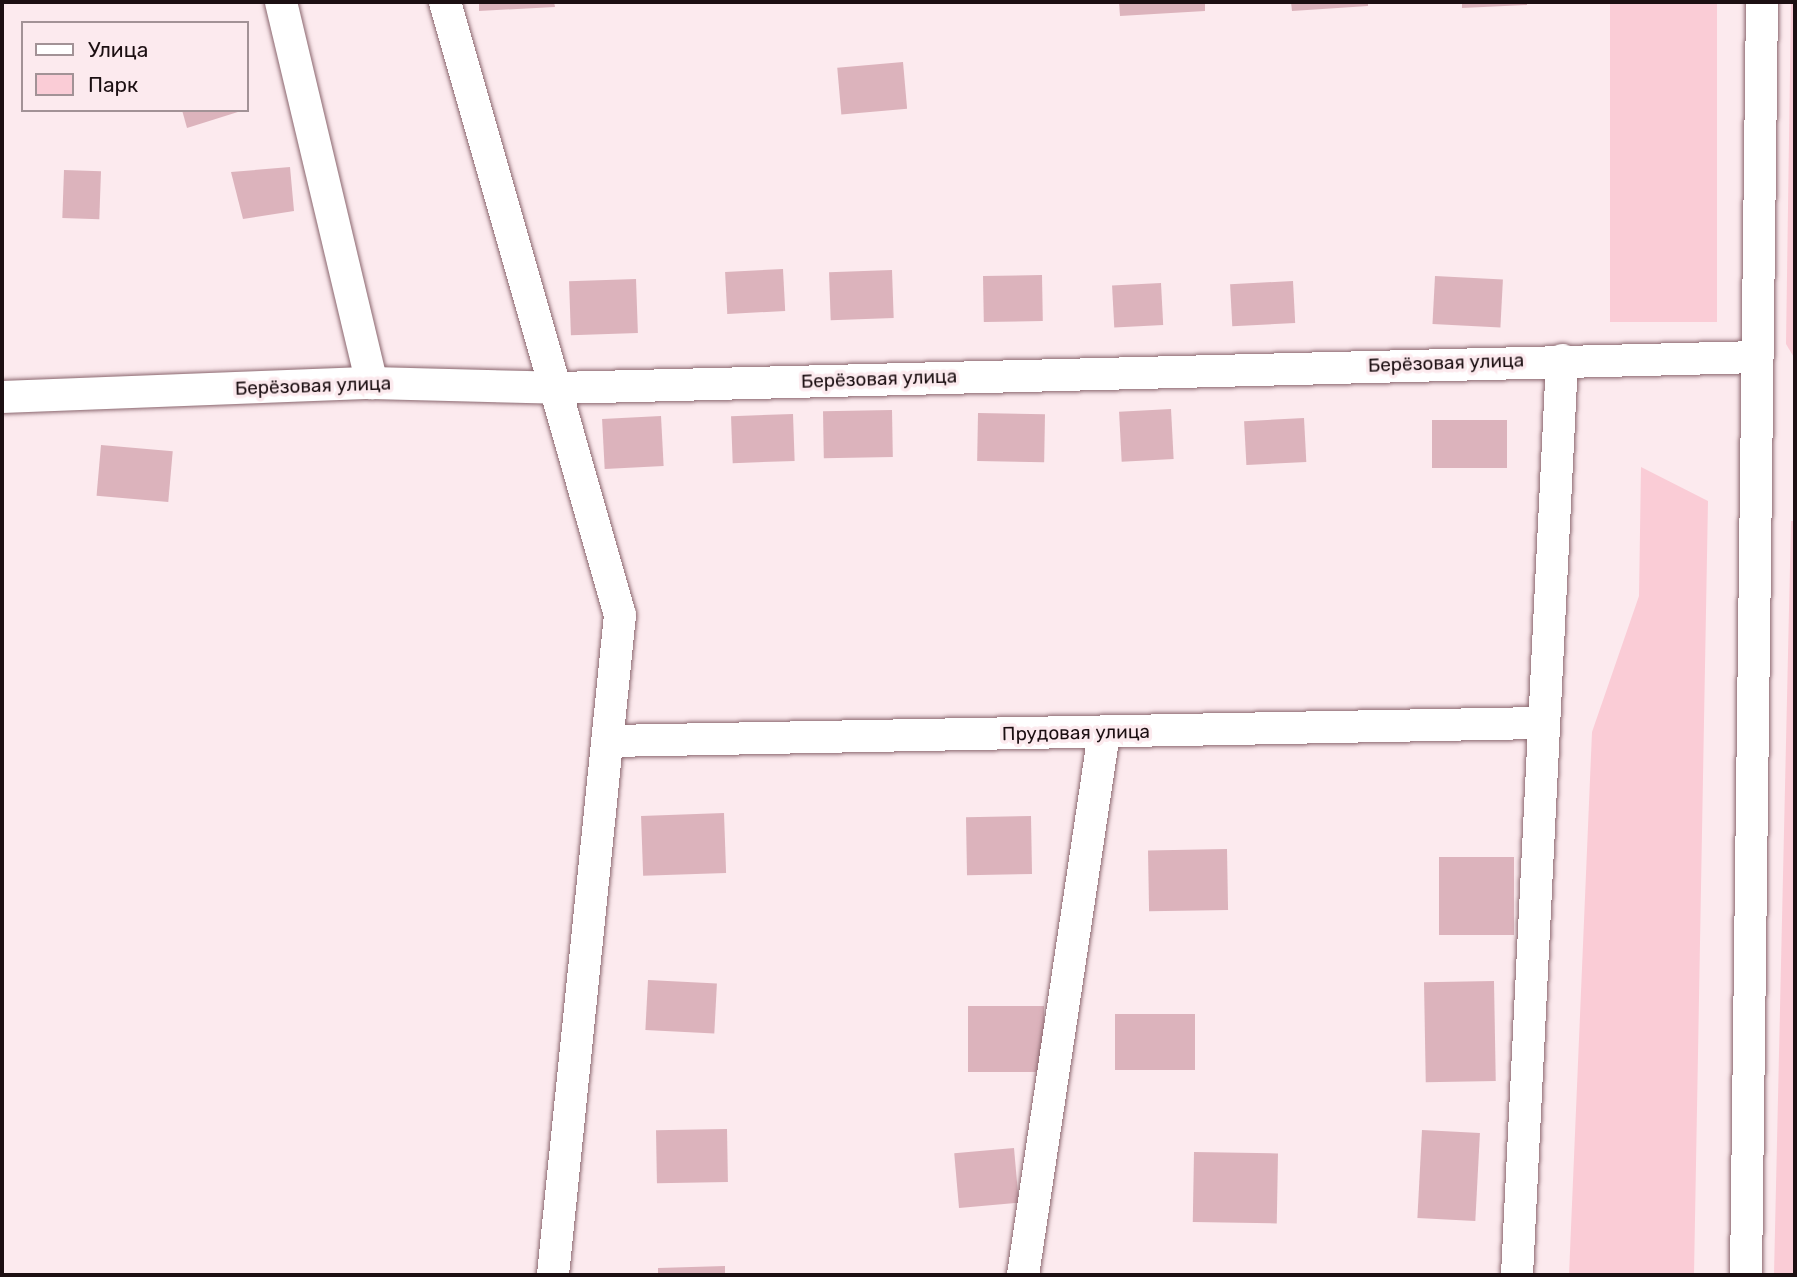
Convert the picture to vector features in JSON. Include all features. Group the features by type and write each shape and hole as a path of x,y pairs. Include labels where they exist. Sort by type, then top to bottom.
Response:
{"street":[{"path":"281,2 372,383"},
{"path":"445,2 558,388 620,615 610,741 554,1275"},
{"path":"1746,1275 1762,2"},
{"name":"Берёзовая улица","path":"2,397 372,383 558,388 1757,357"},
{"path":"1517,1275 1541,723 1562,360"},
{"name":"Прудовая улица","path":"610,741 1541,723"},
{"path":"1023,1275 1104,733"}],"green space":[{"path":"1610,2 1717,2 1717,322 1610,322"},
{"path":"1791,2 1795,2 1795,359 1786,344"},
{"path":"1641,467 1708,501 1694,1275 1569,1275 1592,732 1639,596"},
{"path":"1791,521 1795,521 1795,1275 1774,1275"}],"building":[{"path":"479,2 554,2 555,7 479,11"},
{"path":"1119,2 1205,2 1205,11 1120,16"},
{"path":"1291,2 1368,2 1368,6 1292,11"},
{"path":"1462,2 1527,2 1527,5 1462,8"},
{"path":"903,62 907,109 841,115 837,68"},
{"path":"183,112 238,112 187,128"},
{"path":"290,167 294,211 243,219 231,172"},
{"path":"64,170 101,171 99,219 62,218"},
{"path":"783,269 785,311 727,314 725,272"},
{"path":"892,270 894,318 831,320 829,272"},
{"path":"1042,275 1043,321 984,322 983,276"},
{"path":"1435,276 1503,280 1500,327 1432,324"},
{"path":"636,279 638,333 571,335 569,281"},
{"path":"1293,281 1295,323 1232,326 1230,284"},
{"path":"1161,283 1163,325 1114,328 1112,286"},
{"path":"1171,409 1174,459 1122,462 1119,412"},
{"path":"892,410 893,457 824,458 823,411"},
{"path":"978,413 1045,414 1044,462 977,461"},
{"path":"793,414 795,461 733,463 731,416"},
{"path":"661,416 664,466 605,469 602,419"},
{"path":"1304,418 1306,462 1246,465 1244,421"},
{"path":"1432,420 1507,420 1507,468 1432,468"},
{"path":"101,445 173,451 168,502 97,496"},
{"path":"724,813 726,873 643,876 641,816"},
{"path":"1031,816 1032,874 967,875 966,817"},
{"path":"1227,849 1228,910 1149,911 1148,850"},
{"path":"1439,857 1514,857 1514,935 1439,935"},
{"path":"648,980 717,984 714,1034 645,1030"},
{"path":"1494,981 1496,1081 1426,1082 1424,982"},
{"path":"968,1006 1044,1006 1044,1072 968,1072"},
{"path":"1115,1014 1195,1014 1195,1070 1115,1070"},
{"path":"727,1129 728,1182 657,1183 656,1130"},
{"path":"1422,1130 1480,1133 1475,1221 1417,1218"},
{"path":"1014,1148 1019,1203 959,1208 954,1153"},
{"path":"1194,1152 1278,1153 1277,1223 1193,1222"},
{"path":"725,1266 725,1275 658,1275 658,1268"}]}
